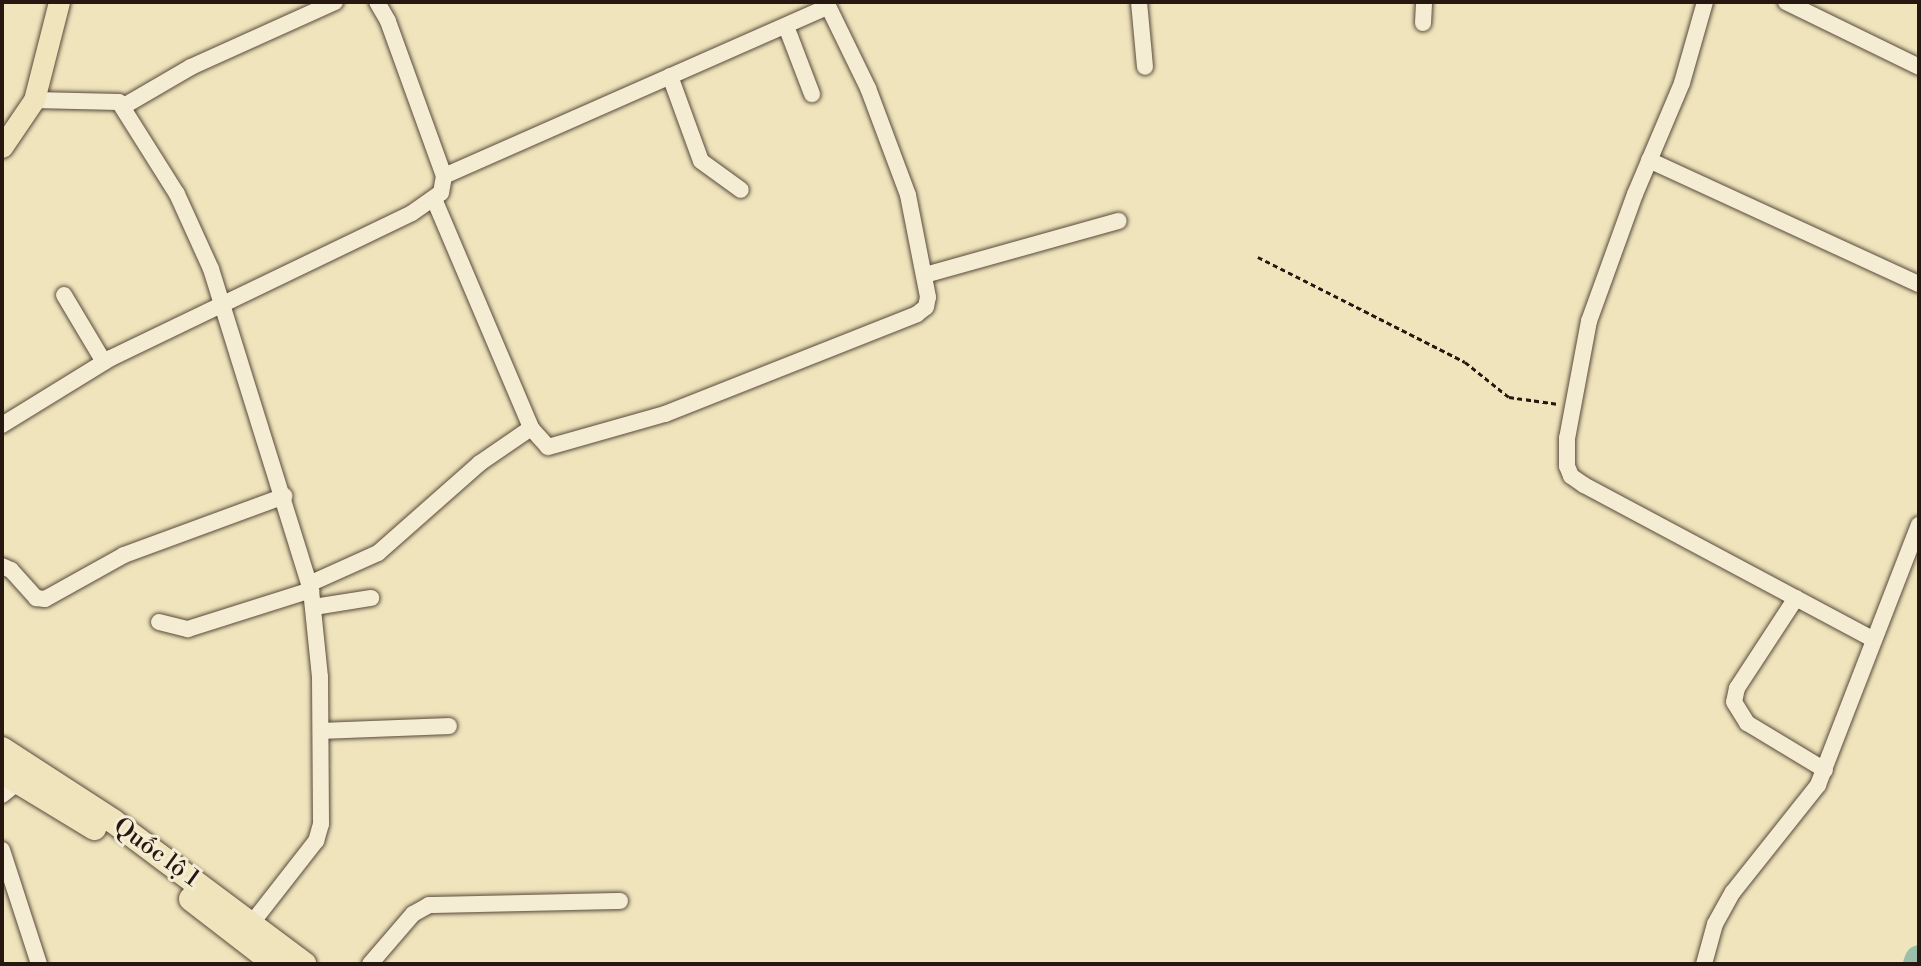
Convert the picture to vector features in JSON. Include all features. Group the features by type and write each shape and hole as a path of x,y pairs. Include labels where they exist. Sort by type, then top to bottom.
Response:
{"highway":[{"name":"Quốc lộ 1","path":"2,749 113,821 247,930 275,964"},
{"name":"Quốc lộ 1","path":"7,783 110,838 247,930 304,964"}],"main road":[{"path":"2,147 34,100 59,2"}],"street":[{"path":"124,106 191,66 335,2"},
{"path":"2,425 104,362 434,199 443,189 444,176 388,21 377,2"},
{"path":"1139,2 1145,67"},
{"path":"1423,23 1424,2"},
{"path":"1705,2 1682,83 1649,160 1590,321 1566,454 1571,477 1873,639"},
{"path":"1786,2 1919,67"},
{"path":"434,199 531,428 543,446 560,447 718,395 922,311 927,303 925,275 897,161 851,48 827,4 786,26 444,176"},
{"path":"786,26 812,94"},
{"path":"670,76 701,160 741,190"},
{"path":"34,100 109,99 124,106 184,206 222,302 310,587 314,607 321,730 319,833 247,930"},
{"path":"1649,160 1919,284"},
{"path":"925,275 1119,221"},
{"path":"64,295 104,362"},
{"path":"159,622 188,629 310,587 378,553 480,463 531,428"},
{"path":"2,566 11,569 36,598 44,598 124,555 284,496"},
{"path":"1703,964 1716,924 1732,892 1808,800 1825,770 1873,639 1919,525"},
{"path":"314,607 371,598"},
{"path":"1796,598 1737,688 1734,702 1747,723 1825,770"},
{"path":"321,730 449,726"},
{"path":"2,850 39,964"},
{"path":"370,964 413,914 429,905 620,901"}],"path":[{"path":"1258,257 1465,362 1509,397 1544,398 1572,410"}],"waterway":[{"path":"1917,964 1919,959"}]}
